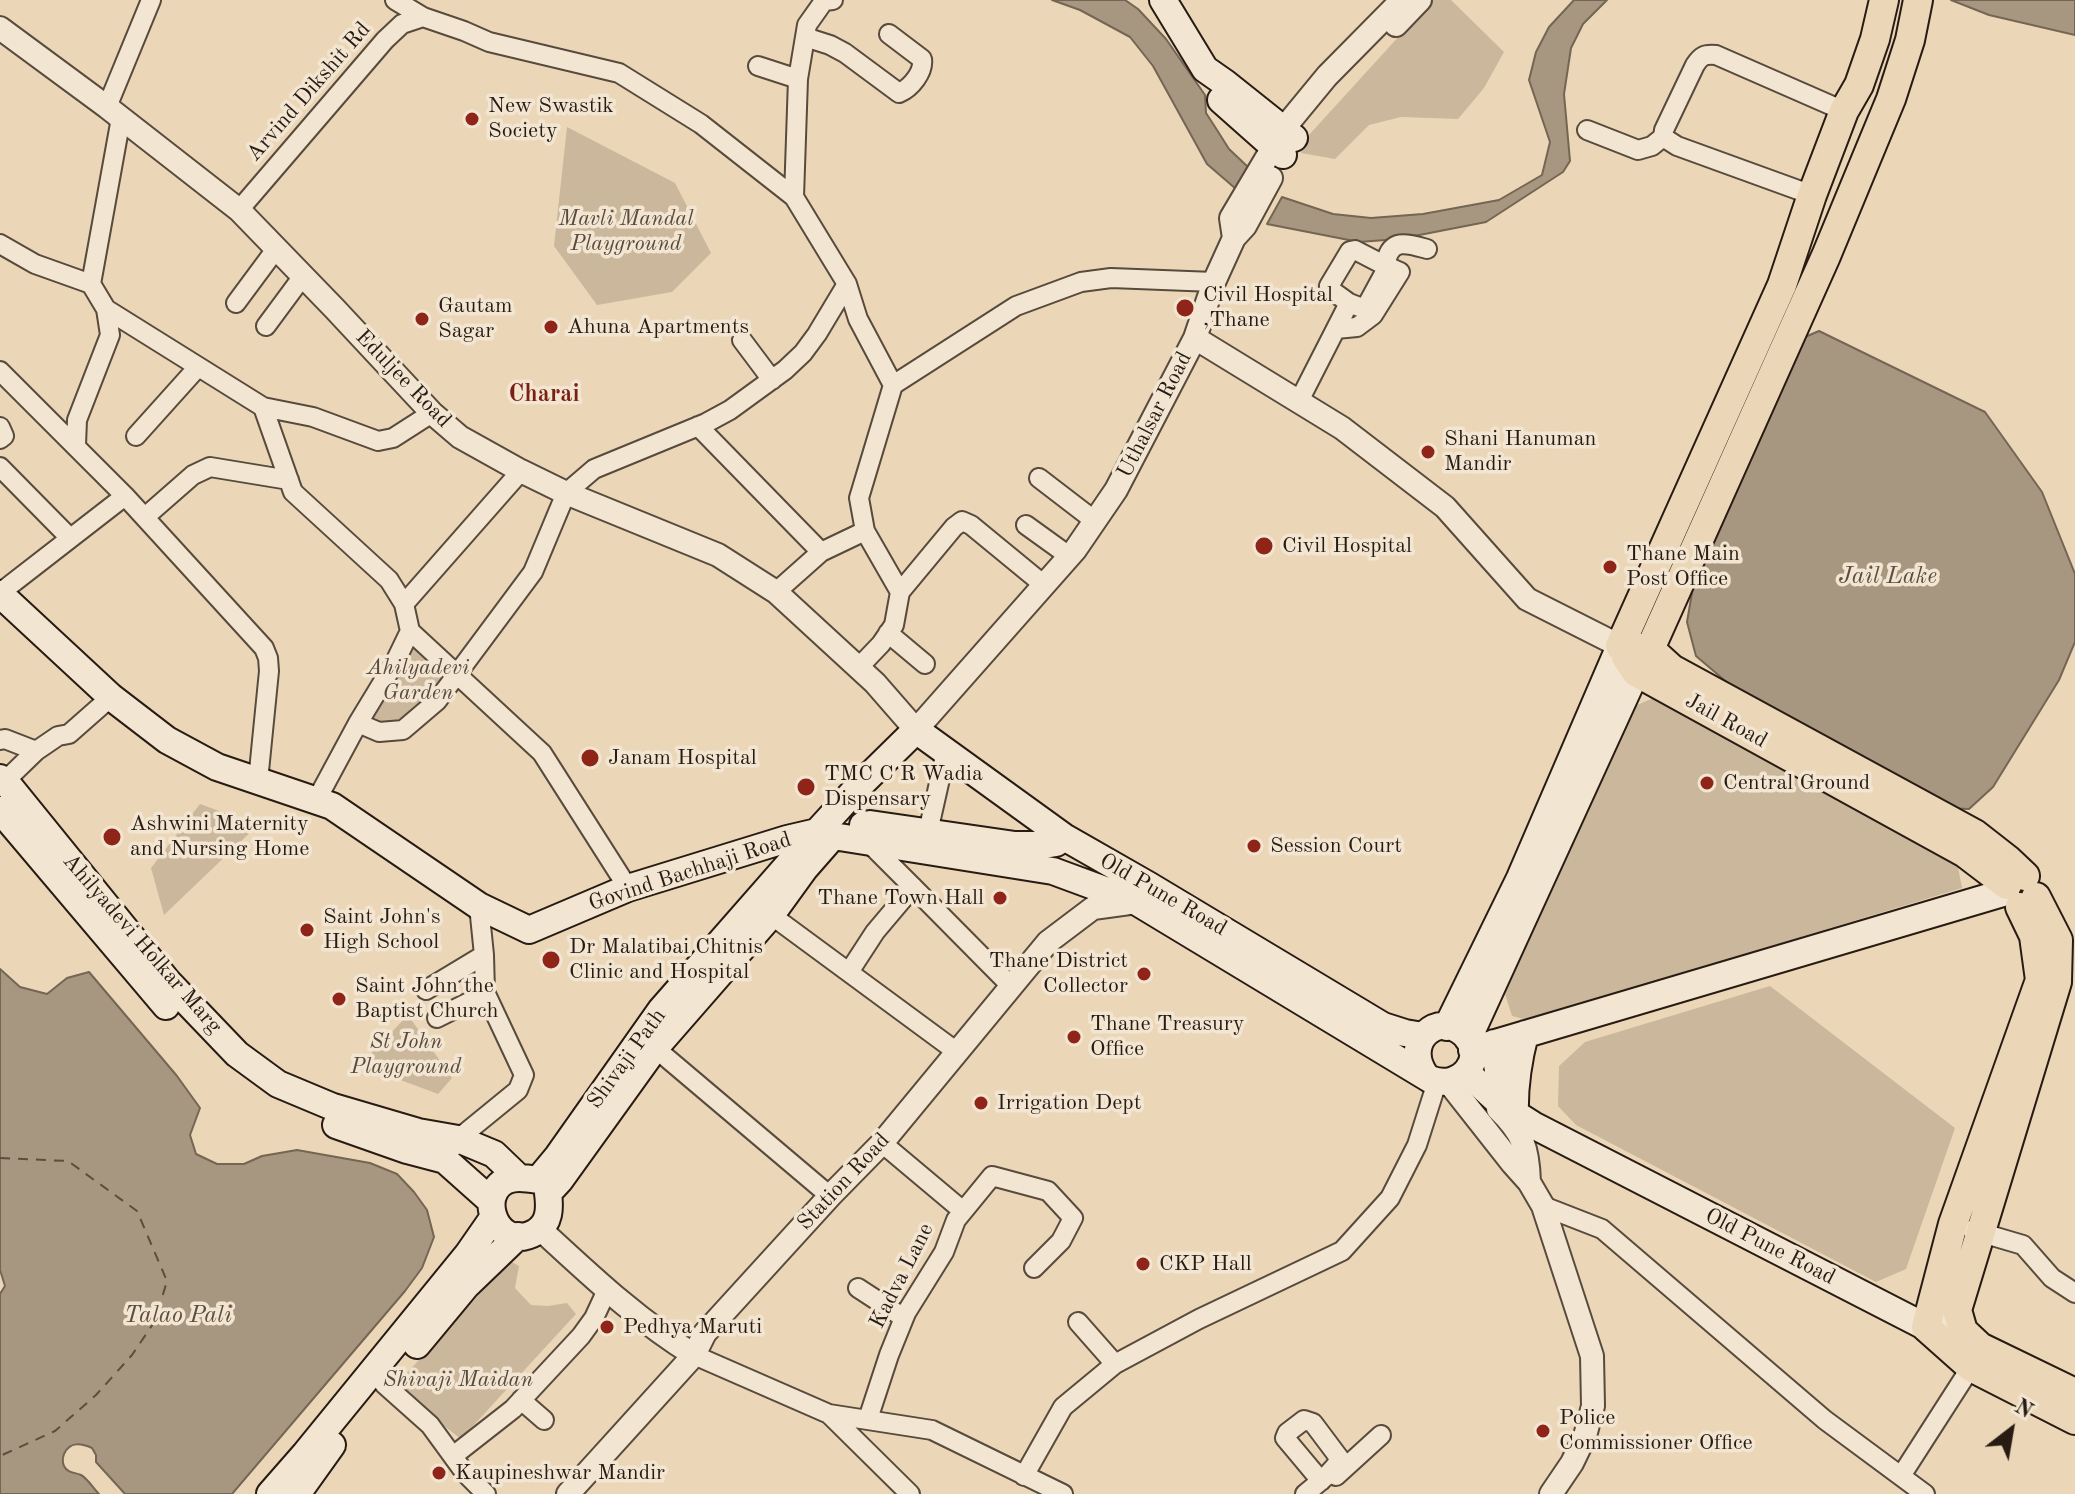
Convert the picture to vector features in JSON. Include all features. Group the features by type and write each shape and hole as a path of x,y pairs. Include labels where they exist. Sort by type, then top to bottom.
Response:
{"main road":[{"path":"1163,0 1205,69 1213,93 1284,142"},
{"path":"1781,354 1794,316 1802,272 1852,120 1884,0"},
{"path":"1454,1058 1520,878 1782,285 1812,195 1882,71 1905,0"},
{"path":"1454,1058 1643,661 1826,256 1891,99 1910,40 1918,0"},
{"name":"Govind Bachhaji Road","path":"0,593 111,697 167,740 217,767 332,806 479,906 529,930 628,888 787,839 854,826 870,824 1015,845 1044,845 1056,843 1064,837"},
{"path":"1620,646 1643,661 1672,669 1975,834 2007,859 2034,936 2040,980 1953,1224 1926,1327 1959,1319"},
{"name":"Old Pune Road","path":"916,730 1064,837 1383,1026 1405,1033 1454,1058 1518,1121 1926,1327 1971,1367 2075,1420"},
{"name":"Shivaji Path","path":"535,1183 558,1156 661,1010 825,834 858,787 916,730"},
{"name":"Ahilyadevi Holkar Marg","path":"3,780 168,982 237,1054 278,1084 333,1107 418,1132 451,1150 492,1209"},
{"name":"Ahilyadevi Holkar Marg","path":"0,810 154,993 224,1066 266,1097 323,1121 407,1150 494,1154 535,1183"},
{"path":"270,1494 468,1254 492,1209 495,1192 501,1184 510,1180 535,1183 560,1180 655,1048 771,915 825,834"},
{"name":"Old Pune Road","path":"825,834 1053,871 1137,902 1454,1058"},
{"path":"1454,1058 1525,1034 2019,891"},
{"path":"2019,891 2058,940 2057,982 1957,1310 1963,1331 1980,1347 2075,1393"},
{"path":"1518,1121 1514,1094 1525,1034"},
{"path":"1454,1058 1518,1121"},
{"path":"297,1494 334,1443 466,1286 546,1221 549,1213 535,1183"},
{"path":"492,1209 502,1231 529,1232"}],"street":[{"path":"76,445 77,420 110,335 106,309 91,284 114,112 151,0"},
{"path":"395,0 423,17 489,42 619,73 701,124 794,197 847,284 858,319 893,385"},
{"path":"794,197 798,79 807,25 824,1 833,0"},
{"path":"1284,142 1327,76 1402,0"},
{"path":"1284,142 1419,0"},
{"name":"Arvind Dikshit Rd","path":"239,210 385,40 402,24 423,17"},
{"name":"Eduljee Road","path":"0,28 239,210 432,413 460,437 566,493 718,555 776,592 875,683 916,730"},
{"path":"805,37 845,53 899,93 916,79 923,65 922,59 889,34"},
{"path":"1587,130 1638,150 1652,146 1663,137 1695,65 1707,54 1716,55 1852,120"},
{"path":"758,66 798,79"},
{"path":"1663,137 1677,146 1812,195"},
{"name":"Uthalsar Road","path":"916,730 1069,556 1116,490 1195,338 1214,282 1234,238 1245,226 1284,142"},
{"path":"1336,329 1357,327 1373,315 1404,272 1391,268 1386,262 1390,250 1405,243 1427,249"},
{"path":"0,244 35,264 91,284"},
{"path":"236,303 276,249"},
{"path":"266,326 303,276"},
{"path":"900,592 865,531 859,498 893,385 1016,306 1081,282 1111,278 1214,282"},
{"path":"358,723 379,732 403,730 437,701 533,572 566,493 594,469 730,410 772,380 803,353 847,284"},
{"path":"1299,401 1349,303"},
{"path":"106,309 263,407 313,417 378,441 393,438 432,413"},
{"path":"1195,338 1342,428 1445,507 1527,599 1620,646"},
{"path":"742,340 772,380"},
{"path":"136,436 198,367"},
{"path":"0,371 7,391 76,445 264,648 269,671 258,781"},
{"path":"263,407 293,492 389,580 404,604 410,631 542,753 628,888"},
{"path":"698,426 821,552"},
{"path":"0,427 4,436 0,439"},
{"path":"145,517 193,475 210,467 289,480"},
{"path":"404,604 521,471"},
{"path":"3,475 70,538"},
{"path":"1039,478 1095,521"},
{"path":"0,593 125,496"},
{"path":"858,668 894,625 900,592 962,521 1044,585"},
{"path":"1026,525 1069,556"},
{"path":"776,592 821,552 865,531"},
{"path":"316,801 410,631"},
{"path":"888,633 925,664"},
{"path":"3,780 36,751 58,736 69,734 111,697"},
{"path":"0,740 5,739 36,751"},
{"path":"928,832 946,752"},
{"path":"868,842 1012,987"},
{"path":"849,972 875,932 913,887"},
{"name":"Station Road","path":"568,1494 694,1355 705,1333 882,1143 1048,942 1093,908 1137,902"},
{"path":"451,1150 518,1090 524,1075 485,994 479,906"},
{"path":"771,915 957,1052"},
{"path":"426,990 484,955"},
{"path":"437,1018 485,994"},
{"path":"655,1048 830,1196"},
{"path":"1454,1058 1513,1124 1518,1121 1529,1158 1529,1182"},
{"path":"1454,1058 1512,1163 1529,1182 1543,1206 1592,1356 1593,1406 1585,1436 1572,1463 1551,1494"},
{"path":"1024,1476 1063,1407 1115,1364 1199,1319 1342,1251 1390,1198 1417,1145 1454,1058"},
{"name":"Kadva Lane","path":"868,1419 904,1318 944,1252 956,1220 963,1211 882,1143"},
{"path":"963,1211 992,1176 1048,1191 1073,1218 1061,1241 1034,1268"},
{"path":"1543,1206 1602,1229 1825,1420 1925,1494"},
{"path":"1953,1224 2023,1245 2052,1278 2075,1293"},
{"path":"529,1232 694,1355 829,1414 932,1430 1063,1494"},
{"path":"858,1288 904,1318"},
{"path":"453,1456 513,1409 581,1336 594,1318 607,1290"},
{"path":"1078,1322 1115,1364"},
{"path":"1901,1476 1971,1367"},
{"path":"384,1384 430,1425 465,1473 486,1494"},
{"path":"521,1400 544,1420"},
{"path":"829,1414 910,1494"},
{"path":"1305,1494 1319,1487 1381,1435"}],"green space":[{"path":"1432,0 1451,0 1504,52 1484,88 1458,119 1401,117 1369,125 1335,159 1301,153 1308,136"},
{"name":"Mavli Mandal Playground","path":"567,127 675,183 711,253 672,292 597,305 554,246"},
{"name":"Ahilyadevi Garden","path":"413,640 451,672 405,741 370,716"},
{"name":"Central Ground","path":"1656,697 1957,862 1962,888 1528,1020 1512,1016 1505,994 1637,705"},
{"path":"200,804 258,825 164,915 151,868"},
{"path":"1770,986 1955,1128 1906,1269 1876,1282 1576,1125 1558,1106 1559,1066 1585,1042"},
{"name":"St John Playground","path":"408,1015 452,1078 438,1094 360,1065"},
{"name":"Shivaji Maidan","path":"510,1261 519,1266 515,1288 531,1305 567,1303 576,1314 461,1439 394,1387"}],"water":[{"path":"1052,0 1125,0 1138,9 1166,39 1205,95 1206,113 1229,149 1248,167 1236,189 1207,164 1153,66 1130,37 1080,10"},
{"path":"1574,0 1607,0 1583,24 1571,48 1564,94 1570,161 1563,172 1486,222 1399,239 1359,242 1267,224 1282,197 1333,214 1371,218 1423,214 1499,200 1542,175 1550,142 1529,80 1536,52 1549,27"},
{"path":"1951,0 2075,0 2075,35 1989,15"},
{"name":"Jail Lake","path":"1819,331 1985,412 2042,492 2075,574 2075,642 2059,680 1993,787 1969,809 1945,808 1743,696 1696,656 1687,622 1693,587 1798,340"},
{"name":"Talao Pali","path":"0,969 20,987 47,994 67,978 89,972 177,1076 200,1108 190,1135 196,1154 217,1164 244,1164 262,1156 297,1150 370,1163 397,1174 427,1210 434,1237 422,1268 232,1494 125,1494 96,1462 92,1448 76,1444 64,1454 64,1466 70,1472 83,1476 99,1494 0,1494 0,1294 5,1286 0,1270"}],"ferry route":[{"path":"0,1158 68,1161 137,1211 167,1281 155,1321 132,1355 96,1395 55,1431 0,1456"}],"place":[{"name":"New Swastik Society","path":"472,119"},
{"name":"Civil Hospital ,Thane","path":"1185,308"},
{"name":"Gautam Sagar","path":"422,319"},
{"name":"Ahuna Apartments","path":"551,327"},
{"name":"Shani Hanuman Mandir","path":"1428,452"},
{"name":"Civil Hospital","path":"1264,546"},
{"name":"Thane Main Post Office","path":"1610,567"},
{"name":"Janam Hospital","path":"590,758"},
{"name":"Central Ground","path":"1707,783"},
{"name":"TMC C R Wadia Dispensary","path":"806,787"},
{"name":"Ashwini Maternity and Nursing Home","path":"112,837"},
{"name":"Session Court","path":"1254,846"},
{"name":"Thane Town Hall","path":"1000,898"},
{"name":"Saint John's High School","path":"307,930"},
{"name":"Dr Malatibai Chitnis Clinic and Hospital","path":"551,960"},
{"name":"Thane District Collector","path":"1144,974"},
{"name":"Saint John the Baptist Church","path":"339,999"},
{"name":"Thane Treasury Office","path":"1074,1037"},
{"name":"Irrigation Dept","path":"981,1103"},
{"name":"CKP Hall","path":"1143,1264"},
{"name":"Pedhya Maruti","path":"607,1327"},
{"name":"Police Commissioner Office","path":"1543,1431"},
{"name":"Kaupineshwar Mandir","path":"439,1473"}],"district":[{"name":"Charai","path":"544,395"}]}
